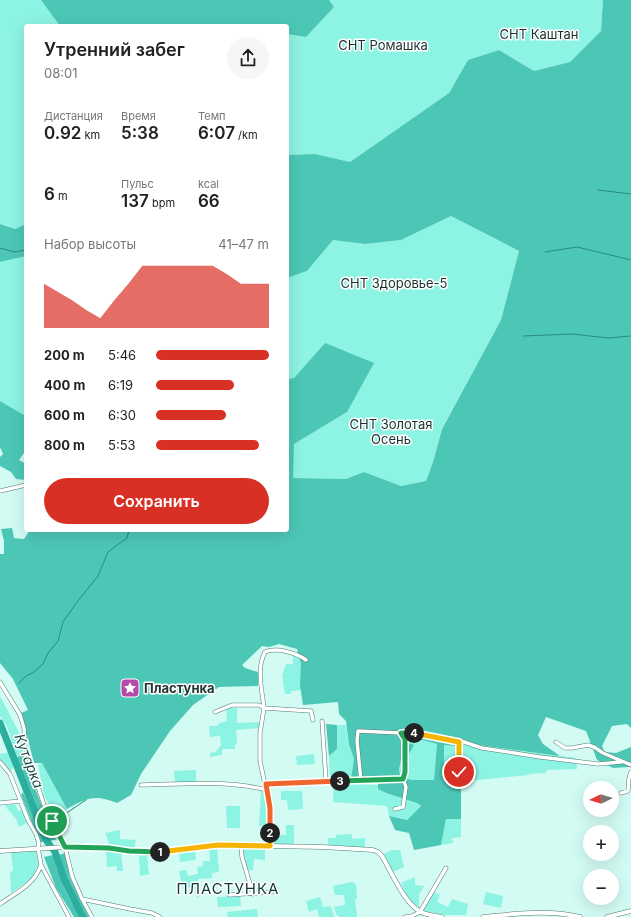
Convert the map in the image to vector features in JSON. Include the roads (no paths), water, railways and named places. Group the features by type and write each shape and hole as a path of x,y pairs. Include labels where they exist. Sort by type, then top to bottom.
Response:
{"street":[{"path":"0,491 24,485"},
{"path":"270,846 270,808 260,761 260,733 264,708 260,669 261,658 265,652 269,650 297,654 306,660"},
{"path":"0,682 20,714 24,728 25,747 44,805 64,847 72,876 92,917"},
{"path":"215,712 232,705 260,705 264,708 311,711 313,720"},
{"path":"322,721 326,778 324,781"},
{"path":"361,781 357,741 358,730 418,733 459,742 463,741 482,748 540,757 598,764 621,762"},
{"path":"395,809 403,807 406,788 403,779 405,772 405,739 401,733"},
{"path":"459,742 459,772"},
{"path":"556,742 565,748 588,745 621,762 631,765"},
{"path":"0,762 10,774 41,848 41,865 38,874 33,881 0,904"},
{"path":"621,793 628,791 631,772"},
{"path":"266,784 403,779"},
{"path":"141,785 216,783 249,786 267,790"},
{"path":"0,803 21,801"},
{"path":"0,851 64,847 109,848 148,852 218,845 323,847 373,850 382,856 406,899 420,912 442,917"},
{"path":"241,845 242,857 253,894"},
{"path":"41,865 69,917"},
{"path":"405,917 412,916 420,912 446,868"},
{"path":"229,895 272,892"},
{"path":"82,898 152,913 160,917"},
{"path":"607,917 631,911"},
{"path":"483,917 538,913 564,913 580,917"}],"waterway":[{"path":"598,190 631,194"},
{"path":"545,252 577,247 631,260"},
{"path":"0,248 14,252 24,250"},
{"path":"523,336 572,334 608,338 631,336"},
{"path":"19,683 43,664 48,653 58,641 63,622 98,576 108,552 127,538 128,532"},
{"name":"Кутарка","path":"0,723 46,840 55,852 64,879 83,917"},
{"path":"56,817 68,812 86,800"},
{"path":"40,824 47,821"}],"place":[{"name":"Пластунка","path":"130,688"}],"district":[{"name":"ПЛАСТУНКА","path":"228,889"}],"park label":[{"name":"СНТ Каштан","path":"539,34"},
{"name":"СНТ Ромашка","path":"383,45"},
{"name":"СНТ Здоровье-5","path":"394,283"},
{"name":"СНТ Золотая Осень","path":"391,432"}]}
